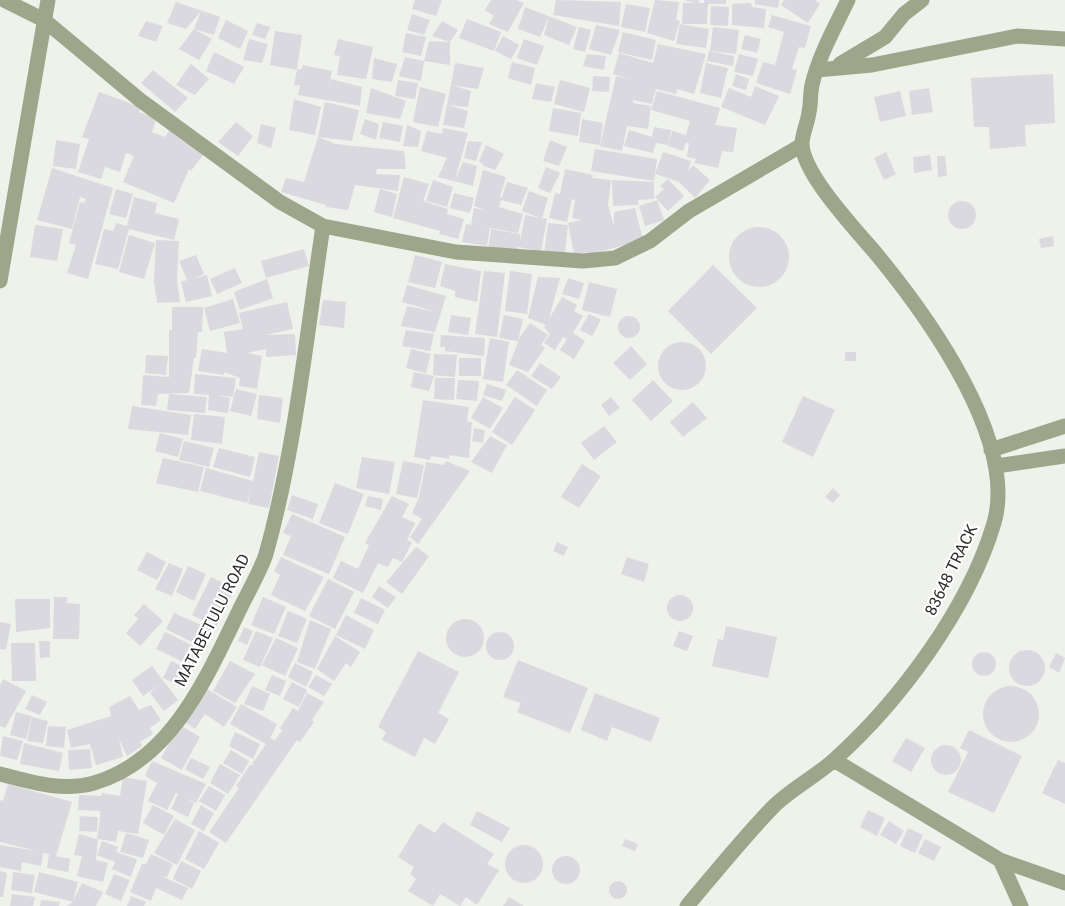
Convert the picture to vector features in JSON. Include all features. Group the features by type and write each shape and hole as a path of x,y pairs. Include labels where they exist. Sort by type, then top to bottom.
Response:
{"street":[{"path":"4,0 44,20 140,100 280,202 323,226 456,252 583,261 615,258 650,241 689,211 802,145 812,86 825,69 848,0"},
{"path":"0,281 48,0"},
{"path":"825,69 885,37 904,14 922,0"},
{"path":"825,69 872,65 1017,36 1065,39"},
{"name":"83648 TRACK","path":"687,906 775,805 834,760 890,701 931,651 978,565 995,521 999,474 977,408 958,372 907,294 839,211 814,176 802,145"},
{"name":"MATABETULU ROAD","path":"0,774 52,787 93,783 133,766 157,746 187,709 219,652 265,556 280,493 323,226"},
{"path":"991,450 1065,426"},
{"path":"996,466 1065,456"},
{"path":"834,760 999,860 1065,883"},
{"path":"999,860 1021,906"}],"building":[{"path":"415,0 442,0 436,16 412,9"},
{"path":"491,0 517,0 524,3 508,32 489,24 494,16 485,10"},
{"path":"556,0 621,2 619,26 553,15"},
{"path":"655,0 679,2 676,20 680,21 674,41 647,33"},
{"path":"684,0 699,0 699,3 704,3 704,0 726,0 726,4 708,4 707,24 682,24 683,3 695,3"},
{"path":"755,0 779,0 778,8 755,4"},
{"path":"784,0 815,0 820,4 808,23 781,5"},
{"path":"176,2 220,17 214,35 194,29 201,11 186,29 167,23"},
{"path":"751,3 752,7 766,9 764,28 732,25 732,4"},
{"path":"626,4 650,8 645,32 621,27"},
{"path":"711,6 729,7 728,26 710,25"},
{"path":"525,7 577,27 569,45 544,35 549,17 540,37 518,29"},
{"path":"412,14 430,20 424,35 407,30"},
{"path":"772,15 811,26 805,48 799,47 792,69 797,70 790,94 756,83 763,62 775,65 784,32 768,27"},
{"path":"467,19 501,32 494,51 459,38"},
{"path":"226,20 248,31 240,49 218,38"},
{"path":"146,21 163,26 156,42 138,36"},
{"path":"442,21 458,30 450,42 432,36"},
{"path":"257,23 270,27 265,39 252,35"},
{"path":"680,24 709,29 706,48 676,44"},
{"path":"596,25 620,30 611,55 589,49"},
{"path":"579,27 591,30 585,52 573,49"},
{"path":"713,27 739,30 736,54 710,51"},
{"path":"194,29 212,39 199,60 179,49"},
{"path":"275,31 302,35 297,70 270,65"},
{"path":"623,32 656,40 652,60 618,52"},
{"path":"406,33 426,37 421,56 402,52"},
{"path":"745,35 761,39 757,53 741,49"},
{"path":"503,36 519,45 511,59 495,51"},
{"path":"249,39 268,44 262,63 243,60"},
{"path":"338,39 373,47 366,79 337,75 340,56 334,55"},
{"path":"524,39 544,46 537,65 517,58"},
{"path":"429,41 450,42 450,65 424,61"},
{"path":"658,44 706,54 694,94 677,89 676,94 656,89 652,104 633,100 633,103 651,106 648,129 627,126 622,151 600,146 616,76 632,80 613,74 619,53 653,63"},
{"path":"709,51 734,56 733,66 707,61"},
{"path":"214,52 244,67 234,84 206,71"},
{"path":"587,54 606,56 604,70 583,66"},
{"path":"739,54 758,59 753,76 734,72"},
{"path":"405,57 424,61 421,81 399,76"},
{"path":"374,58 397,64 392,82 372,79"},
{"path":"512,62 535,68 531,85 508,78"},
{"path":"455,63 484,68 478,89 451,85"},
{"path":"706,63 728,68 721,98 700,93"},
{"path":"191,64 209,79 195,95 176,85"},
{"path":"303,65 332,71 328,90 331,79 362,87 360,106 298,95 300,85 294,86 297,70 302,69"},
{"path":"153,70 188,98 175,112 141,83"},
{"path":"736,74 749,79 746,90 732,86"},
{"path":"1053,74 1055,123 1025,125 1026,146 990,149 989,127 974,127 971,78"},
{"path":"593,76 610,77 609,92 592,91"},
{"path":"398,80 418,83 415,99 395,96"},
{"path":"560,80 590,88 584,112 554,104"},
{"path":"536,83 555,87 551,102 532,99"},
{"path":"451,85 471,91 468,107 448,105 468,111 464,128 443,125"},
{"path":"755,86 779,96 765,125 721,107 729,88 751,97"},
{"path":"420,87 446,94 438,127 413,122"},
{"path":"371,88 406,101 400,119 366,113"},
{"path":"929,88 933,112 912,115 909,91"},
{"path":"657,91 720,108 715,125 737,128 733,152 722,151 718,168 694,163 696,159 687,157 689,143 686,143 683,151 668,146 672,131 686,135 690,121 651,110"},
{"path":"900,91 906,116 880,122 874,97"},
{"path":"99,92 141,107 139,112 157,118 152,132 165,137 170,129 204,154 191,171 189,169 174,203 123,182 134,156 126,153 120,172 105,167 101,179 78,172 89,139 82,137"},
{"path":"294,99 321,107 315,135 289,130"},
{"path":"325,102 359,110 352,141 318,137"},
{"path":"553,108 581,113 578,136 549,131"},
{"path":"365,119 379,124 376,140 360,134"},
{"path":"582,119 603,123 600,145 579,142"},
{"path":"236,122 253,136 238,156 218,142"},
{"path":"383,122 403,126 400,142 379,138"},
{"path":"261,124 276,128 271,148 257,143"},
{"path":"407,125 421,131 418,147 403,146"},
{"path":"654,127 671,130 668,145 656,143 653,153 624,146 629,130 652,137"},
{"path":"443,128 468,133 455,180 463,162 477,166 473,186 438,177 447,158 421,151 427,131 442,134"},
{"path":"318,137 335,144 404,151 406,169 377,169 376,174 400,175 398,191 355,185 348,210 326,207 326,205 281,192 286,178 304,182"},
{"path":"56,140 80,144 76,169 53,166"},
{"path":"550,140 567,147 559,166 543,161"},
{"path":"468,141 482,142 476,161 464,158"},
{"path":"486,145 504,154 495,170 484,166 479,161"},
{"path":"595,149 657,159 654,181 591,171"},
{"path":"663,152 691,161 688,171 693,165 710,180 695,198 679,182 655,174"},
{"path":"886,152 896,174 884,180 874,158"},
{"path":"930,155 932,170 914,173 913,157"},
{"path":"937,156 945,156 947,176 938,177"},
{"path":"546,167 560,173 550,193 538,188"},
{"path":"52,168 113,188 88,279 67,273 76,245 69,243 80,202 84,203 86,199 80,197 72,229 37,220"},
{"path":"565,169 593,175 592,178 611,180 608,205 614,226 614,212 635,208 643,240 588,255 587,252 574,255 568,223 582,220 572,218 575,200 572,199 567,222 549,218 555,193 560,194"},
{"path":"483,170 506,177 500,197 502,197 507,182 528,188 521,205 501,200 499,207 523,214 518,233 485,227 490,228 487,246 462,242 466,224 471,225 474,208 485,210 474,206"},
{"path":"404,177 429,184 423,201 448,209 447,214 464,219 458,239 439,234 440,231 393,218"},
{"path":"668,179 684,196 668,211 655,197 664,189 660,186"},
{"path":"433,180 453,187 447,207 426,201"},
{"path":"612,180 654,182 654,199 638,200 638,205 613,206"},
{"path":"116,189 133,194 126,218 109,214"},
{"path":"380,189 397,194 392,217 374,212"},
{"path":"529,191 548,198 542,218 547,219 541,251 518,247 516,256 488,250 491,229 520,234 520,241 525,215 541,218 522,211"},
{"path":"454,193 474,198 470,213 450,208"},
{"path":"134,197 157,203 155,213 179,219 174,240 129,229 118,269 95,264 104,229 113,231 116,223 127,226"},
{"path":"657,200 664,220 645,226 639,206"},
{"path":"962,201 972,205 976,215 972,225 962,229 952,225 948,215 952,205"},
{"path":"548,223 568,225 565,255 544,254"},
{"path":"35,225 63,229 57,261 30,257"},
{"path":"759,227 780,236 789,257 780,278 759,287 738,278 729,257 738,236"},
{"path":"129,235 155,243 144,279 119,272"},
{"path":"1053,236 1054,246 1041,248 1039,239"},
{"path":"156,240 179,241 177,280 180,302 157,303 154,281"},
{"path":"304,249 309,266 266,278 261,261"},
{"path":"196,255 204,274 192,279 207,275 212,296 186,302 181,282 187,280 179,261"},
{"path":"415,255 442,262 435,288 408,282"},
{"path":"445,264 481,271 477,302 455,297 455,291 440,286"},
{"path":"713,265 757,308 711,354 668,311"},
{"path":"235,268 242,283 217,294 210,279"},
{"path":"484,271 505,273 497,337 475,334"},
{"path":"510,271 532,274 527,314 505,311"},
{"path":"538,277 560,278 549,319 562,297 577,305 574,311 583,316 573,333 585,341 574,359 560,350 567,339 563,337 555,350 544,343 550,334 544,327 546,325 528,318"},
{"path":"568,278 584,283 579,299 562,294"},
{"path":"267,279 273,298 240,310 234,292"},
{"path":"589,282 617,289 610,317 582,310"},
{"path":"407,285 446,296 435,332 401,326 407,306 437,312 402,302"},
{"path":"233,299 240,323 210,331 204,308"},
{"path":"323,300 346,302 344,328 319,325"},
{"path":"287,302 293,329 265,335 295,334 296,355 266,357 266,349 247,353 262,356 257,389 239,386 240,378 224,372 224,375 198,371 202,349 227,353 224,332 243,329 239,313"},
{"path":"172,307 203,307 202,332 198,332 196,358 194,358 189,393 158,394 156,406 141,405 143,375 169,377 169,330 172,330"},
{"path":"589,314 601,320 592,336 580,330"},
{"path":"451,315 471,318 468,335 448,332"},
{"path":"504,315 523,319 518,341 499,338"},
{"path":"629,316 637,319 640,327 637,335 629,338 621,335 618,327 621,319"},
{"path":"530,323 548,335 541,345 545,348 528,372 509,365 520,337"},
{"path":"406,330 434,334 430,351 402,346"},
{"path":"441,335 485,338 484,356 445,351 445,347 440,347"},
{"path":"490,338 509,342 503,382 483,379"},
{"path":"682,342 699,349 706,366 699,383 682,390 665,383 658,366 665,349"},
{"path":"631,346 647,364 630,380 613,363"},
{"path":"411,349 431,354 426,373 406,368"},
{"path":"845,352 856,352 856,361 845,361"},
{"path":"434,354 457,355 455,377 433,375"},
{"path":"146,355 168,356 166,375 145,373"},
{"path":"459,358 481,358 481,376 459,376"},
{"path":"540,363 561,377 552,389 531,376"},
{"path":"517,370 547,390 537,406 506,385"},
{"path":"414,372 434,376 429,391 411,387"},
{"path":"195,374 236,378 233,397 215,395 230,398 228,413 208,410 209,395 194,394"},
{"path":"435,378 455,378 454,400 434,399"},
{"path":"458,380 479,381 477,401 456,399"},
{"path":"653,380 673,401 651,421 632,400"},
{"path":"487,384 506,390 502,401 483,395"},
{"path":"236,389 257,394 251,416 230,411"},
{"path":"169,394 207,397 205,413 167,410"},
{"path":"259,395 283,398 280,423 257,419"},
{"path":"803,396 835,410 813,457 782,442"},
{"path":"483,397 503,408 490,429 471,418"},
{"path":"515,397 535,410 512,445 492,432"},
{"path":"611,397 620,408 609,416 601,405"},
{"path":"423,400 469,407 467,422 472,422 469,458 449,455 449,459 431,456 430,460 414,457"},
{"path":"693,402 707,418 683,437 670,422"},
{"path":"132,406 191,415 188,435 128,429"},
{"path":"194,414 225,417 222,444 191,440"},
{"path":"604,426 617,442 594,460 581,443"},
{"path":"474,428 485,430 483,443 472,441"},
{"path":"160,433 183,439 178,457 155,451"},
{"path":"490,436 507,445 492,473 471,462"},
{"path":"184,441 214,448 209,467 179,460"},
{"path":"219,448 255,457 250,477 213,467"},
{"path":"259,452 279,456 269,508 248,504 251,490 247,503 200,491 206,468 253,481"},
{"path":"362,457 395,462 389,494 356,488"},
{"path":"163,458 204,467 198,492 156,483"},
{"path":"403,461 424,465 417,498 396,494"},
{"path":"446,461 470,471 418,544 410,537 422,519 412,513 419,497 426,462 444,465"},
{"path":"582,464 601,476 579,508 561,497"},
{"path":"335,483 364,494 348,534 319,523"},
{"path":"833,488 840,495 833,503 825,497"},
{"path":"292,495 318,504 313,519 287,510"},
{"path":"368,496 383,499 381,510 365,506"},
{"path":"392,496 409,504 402,517 415,523 407,540 412,542 402,562 393,558 388,567 378,563 363,593 333,578 341,561 358,569 369,545 365,543"},
{"path":"292,514 345,537 329,574 283,555 291,536 283,533"},
{"path":"557,542 568,547 564,556 553,551"},
{"path":"416,547 429,556 402,594 386,582"},
{"path":"147,552 166,562 157,580 137,570"},
{"path":"281,557 324,577 305,611 271,595 280,575 274,571"},
{"path":"627,557 649,564 644,582 621,574"},
{"path":"169,563 183,569 172,596 155,589"},
{"path":"188,566 206,574 194,601 176,592"},
{"path":"211,577 235,589 216,627 192,615"},
{"path":"328,579 354,592 335,629 309,616"},
{"path":"379,586 396,597 388,608 372,597"},
{"path":"680,595 689,599 693,608 689,617 680,621 671,617 667,608 671,599"},
{"path":"54,597 67,597 67,603 80,604 79,639 53,639"},
{"path":"263,597 286,607 274,634 251,625"},
{"path":"361,598 385,610 378,624 354,613"},
{"path":"15,599 50,599 50,628 16,632"},
{"path":"144,604 163,621 140,646 126,633 138,619 134,615"},
{"path":"288,611 307,619 297,643 278,636"},
{"path":"174,613 213,630 204,648 166,629"},
{"path":"346,615 374,630 365,649 336,635"},
{"path":"465,619 478,625 484,638 478,651 465,657 452,651 446,638 452,625"},
{"path":"310,620 331,629 315,669 297,662"},
{"path":"0,622 11,624 6,650 0,649"},
{"path":"726,626 777,637 768,678 712,666 718,639 723,640"},
{"path":"244,627 253,631 247,645 238,641"},
{"path":"256,631 273,638 260,667 243,660"},
{"path":"679,631 693,636 687,651 673,646"},
{"path":"165,632 202,650 194,667 156,649"},
{"path":"500,632 510,636 514,646 510,656 500,660 490,656 486,646 490,636"},
{"path":"335,636 360,652 351,667 346,663 334,681 317,669"},
{"path":"276,638 298,648 285,676 262,665"},
{"path":"39,641 50,641 50,657 40,658"},
{"path":"11,643 35,643 36,681 12,681"},
{"path":"1027,650 1040,655 1045,668 1040,681 1027,686 1014,681 1009,668 1014,655"},
{"path":"418,651 459,672 438,713 449,719 435,744 424,738 415,757 382,740 386,732 378,727"},
{"path":"984,652 993,655 996,664 993,673 984,676 975,673 972,664 975,655"},
{"path":"1056,653 1065,658 1059,673 1049,667"},
{"path":"518,660 588,688 570,733 517,712 521,703 503,697"},
{"path":"171,661 190,670 182,687 163,678"},
{"path":"230,661 255,674 235,703 213,691"},
{"path":"295,663 313,672 306,687 288,677"},
{"path":"152,666 178,700 164,711 150,693 161,684 143,696 132,680"},
{"path":"272,675 286,681 280,696 265,690"},
{"path":"316,675 332,684 324,696 308,687"},
{"path":"3,679 26,691 5,728 0,726 0,685"},
{"path":"292,682 307,690 299,707 283,699"},
{"path":"252,686 270,694 263,711 244,704"},
{"path":"1011,686 1022,688 1031,694 1037,703 1039,714 1037,725 1031,734 1022,740 1011,742 1000,740 991,734 985,725 983,714 985,703 991,694 1000,688"},
{"path":"207,689 237,707 224,727 205,714 195,729 185,722"},
{"path":"307,693 324,702 312,720 314,722 300,742 297,740 226,843 209,832 239,788 236,786 250,765 255,765 252,764 266,744 230,724 241,704 277,724 270,738 275,740 293,708 298,711"},
{"path":"595,693 660,718 651,742 612,727 607,741 581,730"},
{"path":"32,695 47,702 40,715 25,709"},
{"path":"130,696 139,710 151,705 161,720 150,728 153,734 140,742 142,746 127,756 119,739 123,757 96,765 90,744 71,748 67,730 111,716 109,707"},
{"path":"16,712 32,716 26,739 10,735"},
{"path":"32,717 48,721 43,743 27,741"},
{"path":"180,725 200,737 182,770 161,758"},
{"path":"48,726 66,727 64,748 46,746"},
{"path":"969,730 1022,756 994,813 948,792 968,752 960,748"},
{"path":"235,732 260,744 253,759 229,746"},
{"path":"3,736 23,741 17,760 0,756"},
{"path":"906,738 925,748 911,772 892,761"},
{"path":"24,743 63,753 59,771 20,764"},
{"path":"946,745 957,749 961,760 957,771 946,775 935,771 931,760 935,749"},
{"path":"90,749 92,768 69,770 68,750"},
{"path":"231,750 249,761 242,774 223,763"},
{"path":"191,758 210,767 203,779 185,769"},
{"path":"1058,760 1065,763 1065,804 1042,793"},
{"path":"152,761 206,784 196,803 184,797 194,803 188,817 171,809 178,794 176,793 167,810 148,801 157,783 145,776"},
{"path":"220,764 240,775 228,794 210,783"},
{"path":"123,777 147,781 138,834 118,831 116,842 98,839 96,860 108,863 103,882 77,876 82,856 74,855 79,834 97,839 100,818 100,811 78,810 79,795 101,796 102,793 120,796"},
{"path":"8,784 72,802 56,856 70,859 68,872 47,868 49,854 43,853 41,866 22,862 21,871 0,867 0,845 37,851 0,842 0,800 3,801"},
{"path":"209,786 225,795 216,811 199,801"},
{"path":"153,805 174,816 164,835 143,823"},
{"path":"201,805 214,813 204,831 191,824"},
{"path":"868,810 885,818 877,836 860,827"},
{"path":"477,811 510,828 502,842 470,825"},
{"path":"80,816 98,817 97,832 79,831"},
{"path":"175,819 195,830 177,865 154,853"},
{"path":"889,821 904,831 896,844 880,835"},
{"path":"443,822 494,854 487,864 499,870 477,905 466,897 460,906 440,894 433,906 408,891 416,879 410,874 414,867 398,857 419,823 435,833"},
{"path":"908,828 923,835 915,853 900,846"},
{"path":"199,831 219,843 204,869 185,859"},
{"path":"126,833 149,840 143,858 120,852"},
{"path":"625,839 638,844 635,851 622,846"},
{"path":"925,839 941,847 934,861 918,853"},
{"path":"102,841 118,847 116,852 137,859 131,877 112,869 115,862 97,855"},
{"path":"524,845 537,851 543,864 537,877 524,883 511,877 505,864 511,851"},
{"path":"151,854 173,864 167,877 161,876 188,888 182,900 156,888 151,901 130,892 142,864 146,864"},
{"path":"566,856 576,860 580,870 576,880 566,884 556,880 552,870 556,860"},
{"path":"181,861 201,871 192,889 173,879"},
{"path":"0,871 7,873 3,897 0,897"},
{"path":"13,872 35,875 32,893 11,890"},
{"path":"39,872 78,882 73,901 82,883 103,892 96,906 66,906 73,902 34,892"},
{"path":"114,874 130,880 121,901 105,894"},
{"path":"618,881 624,884 627,890 624,896 618,899 612,896 609,890 612,884"},
{"path":"12,894 35,897 33,906 10,906"},
{"path":"131,896 146,902 144,906 127,906"},
{"path":"509,897 524,906 503,906"},
{"path":"41,900 60,902 59,906 40,906"}]}
